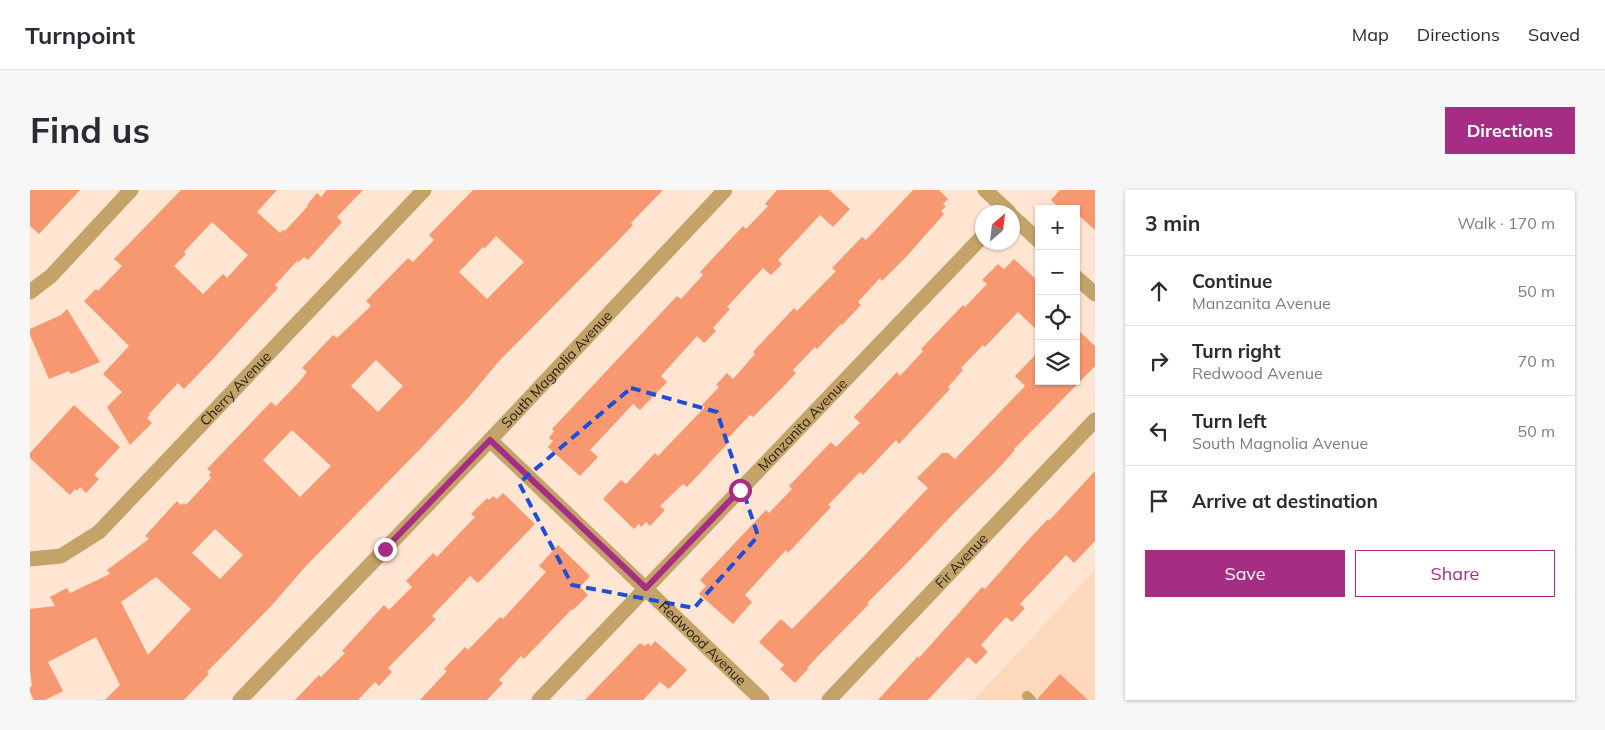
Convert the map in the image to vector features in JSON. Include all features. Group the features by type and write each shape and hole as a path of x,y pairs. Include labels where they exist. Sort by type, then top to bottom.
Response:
{"street":[{"path":"30,292 51,276 131,190"},
{"name":"Cherry Avenue","path":"30,559 60,556 99,532 424,190"},
{"name":"South Magnolia Avenue","path":"240,700 490,440 726,190"},
{"path":"986,190 1001,205"},
{"path":"1020,223 1035,237"},
{"name":"Manzanita Avenue","path":"539,700 975,244"},
{"path":"1080,280 1095,294"},
{"name":"Fir Avenue","path":"829,700 1095,420"},
{"name":"Redwood Avenue","path":"490,440 762,700"}],"highlighted area":[{"path":"631,388 717,412 758,536 694,608 572,585 519,483"}],"shaded area":[{"path":"1095,570 1095,700 974,700"}],"building":[{"path":"30,190 80,190 39,234 30,226"},
{"path":"181,190 277,190 257,212 280,233 283,230 285,231 317,193 321,197 327,190 363,190 337,217 342,222 308,260 304,257 299,262 297,261 275,285 278,288 184,389 178,383 149,414 147,418 152,423 130,445 107,407 122,392 103,374 129,346 84,301 96,289 98,291 122,266 114,259","holes":["212,222 248,255 227,278 223,274 203,294 174,266 186,254 184,252"]},
{"path":"473,190 663,190 631,223 633,225 616,243 500,360 469,397 421,448 305,567 273,604 207,672 209,674 184,700 105,700 120,685 96,637 48,662 63,691 45,700 34,700 30,692 30,687 32,686 30,671 30,609 55,606 50,597 67,588 70,593 110,574 107,570 149,539 145,536 177,501 181,505 184,503 186,505 211,478 209,475 211,472 207,469 271,402 276,406 299,382 307,372 302,368 333,335 337,338 371,306 366,301 408,258 413,262 434,240 429,235","holes":["496,236 524,262 487,299 459,272 483,247 485,248","376,360 403,386 378,412 351,386","292,430 331,466 300,497 263,460","215,529 243,555 220,579 192,553","156,577 191,609 148,655 121,602"]},
{"path":"777,190 829,190 850,209 833,227 820,215 778,260 782,264 771,275 763,268 727,307 730,309 713,328 716,331 704,343 697,336 661,376 667,382 640,410 633,404 590,450 598,457 580,476 548,447 553,441 549,438 554,431 552,429 677,296 681,299 703,275 700,272 743,226 746,229 768,206 765,204"},
{"path":"913,190 939,190 948,199 943,204 946,206 941,211 944,214 882,281 880,278 858,302 861,305 842,325 817,349 815,347 793,370 796,373 782,388 753,417 750,415 727,439 729,442 687,487 683,484 660,506 665,510 650,526 646,522 641,527 639,524 634,529 603,499 621,480 626,484 655,453 658,456 705,407 702,405 719,387 716,385 727,373 733,379 755,354 753,352 794,308 797,311 836,271 832,268 862,237 866,240"},
{"path":"1060,190 1095,190 1095,230 1080,217 1080,205 1056,205 1051,200"},
{"path":"1014,259 1035,278 1035,328 1018,312 985,347 983,345 961,368 963,370 948,387 950,389 899,444 896,440 863,475 860,472 828,505 831,507 788,553 786,550 745,595 752,602 733,624 699,594 706,586 700,580 766,510 769,513 792,489 789,486 831,442 836,447 860,423 854,417 897,372 900,376 923,351 921,349 963,305 965,307 987,284 982,280 998,264 1004,269"},
{"path":"67,309 100,362 71,374 69,371 49,379 30,335 30,329 61,315"},
{"path":"1080,332 1095,346 1095,366 1080,381"},
{"path":"1035,355 1035,385 1076,385 1014,449 997,470 867,603 869,604 819,655 795,683 780,669 784,665 759,642 781,619 792,629 866,554 928,488 917,478 942,453 948,453 955,459 1025,386 1015,376"},
{"path":"74,405 120,447 94,475 99,479 86,493 80,487 77,491 75,489 70,495 30,458 30,453"},
{"path":"1095,471 1095,541 1074,563 1066,555 1020,604 1025,608 1012,622 1006,617 981,645 988,652 976,664 968,657 928,700 878,700 918,656 919,658 982,587 985,589 1030,538 1048,519 1049,521"},
{"path":"503,493 535,524 478,583 470,576 432,616 436,619 388,668 392,672 379,686 375,682 358,700 295,700 319,675 321,677 345,653 342,651 384,605 389,610 412,587 406,581 433,553 437,557 475,517 471,514 487,498 489,500 493,496 497,499"},
{"path":"558,545 590,576 580,587 588,595 524,659 521,656 499,680 503,683 487,700 420,700 447,671 444,669 465,647 468,650 500,617 503,619 546,572 539,566"},
{"path":"655,641 687,670 669,689 660,682 643,700 585,700 640,643 645,646 648,643 651,646"},
{"path":"1060,674 1088,700 1038,700"}],"route":[{"path":"385,549 490,440 646,588 740,490"}]}
